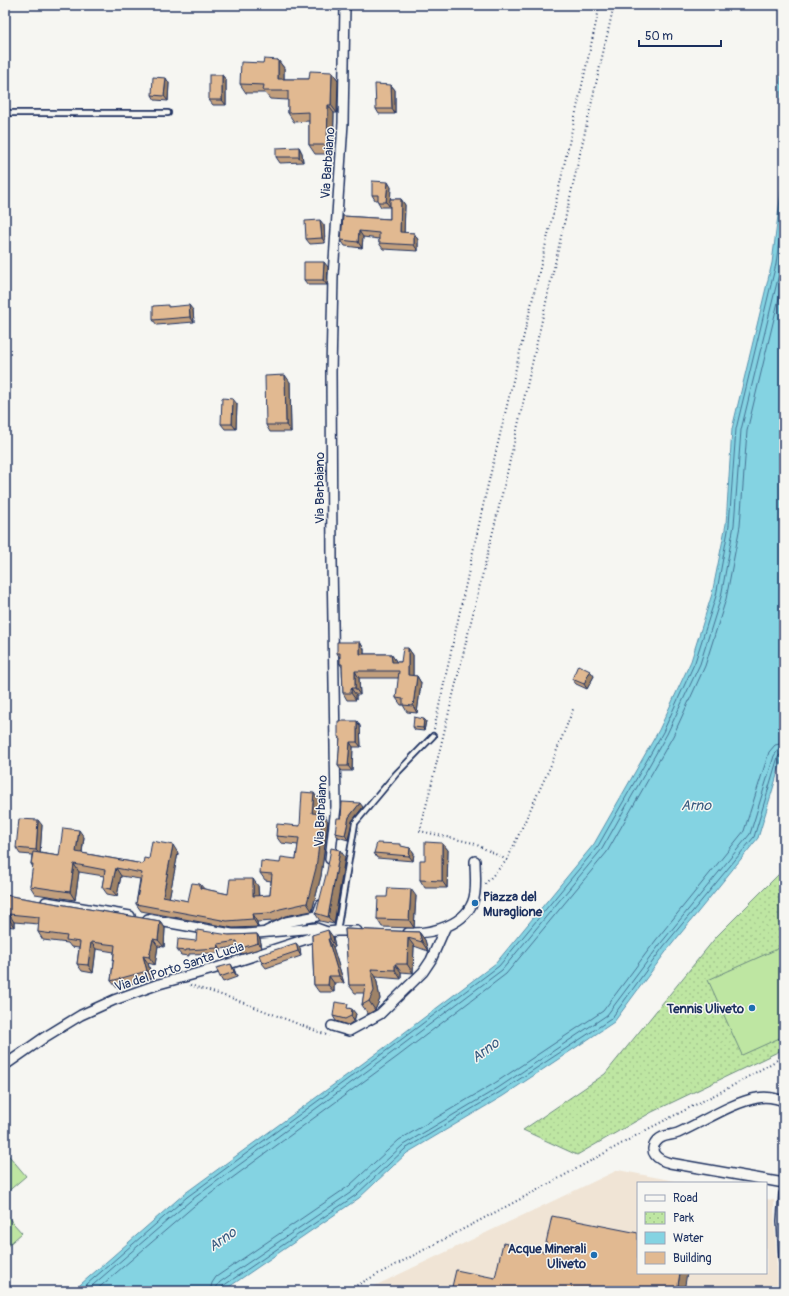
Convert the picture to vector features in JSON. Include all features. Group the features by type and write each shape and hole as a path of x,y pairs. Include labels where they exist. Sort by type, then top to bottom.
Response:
{"street":[{"name":"Via Barbaiano","path":"328,870 336,807 332,561 331,364 333,276 343,123 345,5"},
{"path":"399,933 422,934 445,928 463,916 472,904 475,893 475,861"},
{"path":"267,932 286,922 317,916 324,893"},
{"path":"37,900 232,934 316,928 327,932 368,932"},
{"path":"332,1026 349,1031 380,1014 427,967 445,928"},
{"name":"Via del Porto Santa Lucia","path":"5,1066 45,1037 81,1015 114,1000 159,984 213,969 327,932"},
{"path":"784,1101 773,1097 763,1097 755,1098 736,1105 676,1134 664,1136 656,1141 654,1151 655,1156 659,1160 670,1163 784,1183"},
{"path":"784,1194 782,1221 784,1260"}],"lane":[{"path":"5,113 168,113"},
{"path":"337,931 355,823 396,774 433,736"}],"path":[{"path":"433,736 485,497 554,210 600,5"},
{"path":"507,860 473,843 420,830 507,475 614,5"},
{"path":"475,893 490,880 507,860 551,765 574,707"},
{"path":"189,985 234,999 330,1037"},
{"path":"346,1291 545,1186 784,1056"}],"shaded area":[{"path":"618,1170 680,1182 637,1182 637,1274 767,1274 767,1199 774,1200 778,1291 364,1291"}],"green space":[{"path":"784,869 784,1049 652,1112 577,1155 523,1130 605,1074 717,936"},
{"name":"Tennis Uliveto","path":"784,946 784,1036 742,1055 708,980"},
{"path":"5,1151 26,1176 5,1194"},
{"path":"5,1214 22,1233 5,1248"}],"water":[{"name":"Arno","path":"784,54 784,752 758,838 668,949 614,1022 503,1096 407,1153 359,1198 223,1291 73,1291 184,1194 388,1045 496,963 594,844 659,730 691,661 712,594 726,524 732,429 772,263 783,176 780,82"}],"building":[{"path":"264,59 278,60 278,79 309,79 310,71 332,72 331,105 328,105 327,145 309,145 309,112 288,113 288,91 263,91 264,85 240,84 241,62 263,63"},
{"path":"209,75 222,75 222,100 209,100"},
{"path":"153,77 166,78 164,96 152,95"},
{"path":"375,84 391,85 392,109 376,109"},
{"path":"299,147 299,157 276,157 276,148"},
{"path":"372,181 388,182 386,202 378,202 378,195 372,195"},
{"path":"390,199 401,199 400,232 414,233 414,245 379,243 379,233 359,231 358,242 341,240 343,216 390,219"},
{"path":"320,220 322,238 306,239 305,221"},
{"path":"304,262 324,262 323,280 304,280"},
{"path":"168,305 168,307 189,305 190,317 153,320 153,306"},
{"path":"285,375 286,425 266,425 265,376"},
{"path":"222,398 233,399 232,424 221,424"},
{"path":"337,642 360,642 360,654 391,654 392,662 401,662 403,648 408,648 408,675 417,676 413,706 403,705 403,699 396,698 399,671 355,671 355,688 351,688 351,693 343,693 342,664 340,664 340,653 337,653"},
{"path":"578,665 590,671 584,684 572,679"},
{"path":"414,717 424,719 423,728 413,727"},
{"path":"338,721 357,721 357,742 350,742 348,766 338,766 340,737 338,737"},
{"path":"302,792 314,793 312,813 323,814 316,868 307,903 280,909 270,913 252,914 253,919 227,921 136,904 142,873 116,868 111,889 102,887 105,870 74,864 70,892 30,886 33,852 59,856 63,828 79,830 76,852 143,864 144,858 149,859 152,841 173,845 163,896 188,901 192,883 200,884 200,888 228,894 230,879 253,879 253,896 270,895 272,874 260,873 261,861 280,863 281,857 296,859 299,838 276,836 277,824 300,826"},
{"path":"342,802 360,803 349,817 345,835 335,833 337,818 341,818"},
{"path":"19,819 38,820 36,850 16,848"},
{"path":"425,842 442,843 442,881 420,880 420,860 425,860"},
{"path":"377,843 401,844 401,846 410,848 409,856 374,853"},
{"path":"331,848 340,850 328,917 315,913 327,871"},
{"path":"388,888 411,889 409,920 377,919 378,897 387,897"},
{"path":"5,895 160,921 158,940 153,939 149,957 143,956 147,971 111,981 115,945 91,942 88,965 77,964 80,942 66,940 67,936 38,932 39,917 9,914 9,919 5,919"},
{"path":"345,929 419,932 422,942 408,938 407,964 395,964 395,970 371,969 374,991 369,1001 362,1005 365,985 349,985"},
{"path":"197,930 229,935 257,934 258,943 238,949 237,941 218,944 218,948 186,951 177,950 178,939 196,941"},
{"path":"328,930 330,939 328,939 339,976 329,976 328,985 314,985 312,935"},
{"path":"296,943 298,951 262,963 259,955"},
{"path":"231,964 234,972 220,977 216,968"},
{"path":"335,1002 348,1004 347,1008 352,1009 351,1016 345,1019 333,1016"},
{"name":"Acque Minerali Uliveto","path":"552,1216 637,1233 637,1274 680,1274 677,1291 451,1291 456,1270 495,1278 503,1243 544,1252"}],"place":[{"name":"Piazza del Muraglione","path":"475,903"},
{"name":"Tennis Uliveto","path":"752,1008"},
{"name":"Acque Minerali Uliveto","path":"594,1255"}]}
